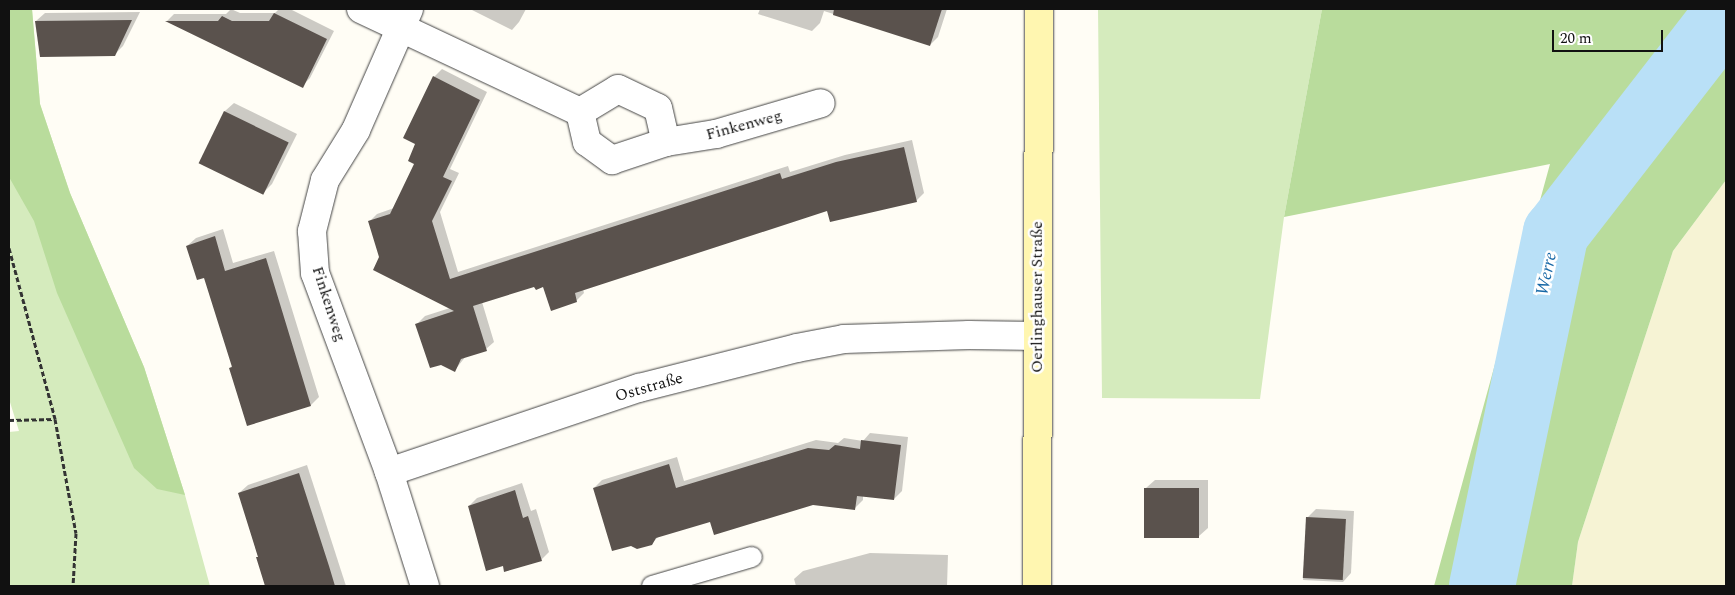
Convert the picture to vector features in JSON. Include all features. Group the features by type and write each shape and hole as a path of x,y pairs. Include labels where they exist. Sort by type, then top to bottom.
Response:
{"main road":[{"name":"Oerlinghauser Straße","path":"1037,586 1039,9"}],"street":[{"path":"361,9 405,19 580,112 618,89 658,108 666,142"},
{"name":"Finkenweg","path":"389,472 315,273 312,231 324,180 356,130 405,19"},
{"name":"Finkenweg","path":"580,112 586,142 612,160 666,142 716,134 821,104"},
{"name":"Oststraße","path":"389,472 639,388 797,348 844,339 1037,336"},
{"path":"389,472 425,586"}],"lane":[{"path":"652,586 752,557"}],"path":[{"path":"9,248 55,419 76,533 73,586"},
{"path":"9,420 55,419"}],"shaded area":[{"path":"1726,180 1726,586 1572,586 1578,542 1673,251"}],"green space":[{"path":"9,9 32,9 40,104 70,193 144,367 185,495 210,586 9,586 9,432 19,431 9,399"},
{"path":"9,9 32,9 40,104 70,193 144,367 185,495 157,489 134,468 57,293 34,221 9,177"},
{"path":"1098,9 1322,9 1284,217 1260,399 1102,398"},
{"path":"1322,9 1726,9 1726,180 1673,251 1578,542 1572,586 1434,586 1550,164 1284,217"}],"building":[{"path":"834,9 942,9 930,46 833,15"},
{"path":"274,13 327,39 303,88 165,21 218,21 222,16 232,21 269,21"},
{"path":"132,20 115,56 40,57 35,21"},
{"path":"433,76 480,100 443,177 452,181 432,221 450,279 780,173 782,179 836,162 904,147 917,202 830,222 827,211 575,293 577,302 551,311 543,287 536,290 534,287 473,306 487,351 461,359 455,372 441,365 430,368 415,324 454,311 373,270 379,257 368,221 390,214 414,164 408,161 415,144 403,138"},
{"path":"224,111 289,143 263,195 199,163"},
{"path":"215,236 225,271 266,258 311,406 247,426 229,368 232,367 204,278 197,280 186,246"},
{"path":"861,440 901,445 894,500 857,496 855,510 813,505 714,535 710,522 656,538 652,545 637,549 631,546 612,551 593,488 669,464 676,488 808,448 829,450 835,445 860,449"},
{"path":"299,473 335,586 265,586 238,493"},
{"path":"1144,488 1199,488 1199,538 1144,538"},
{"path":"515,490 523,518 528,516 542,561 504,572 503,566 486,571 468,506"},
{"path":"1306,517 1346,519 1343,580 1303,578"}],"waterway":[{"name":"Werre","path":"1482,586 1556,233 1726,14"}]}
